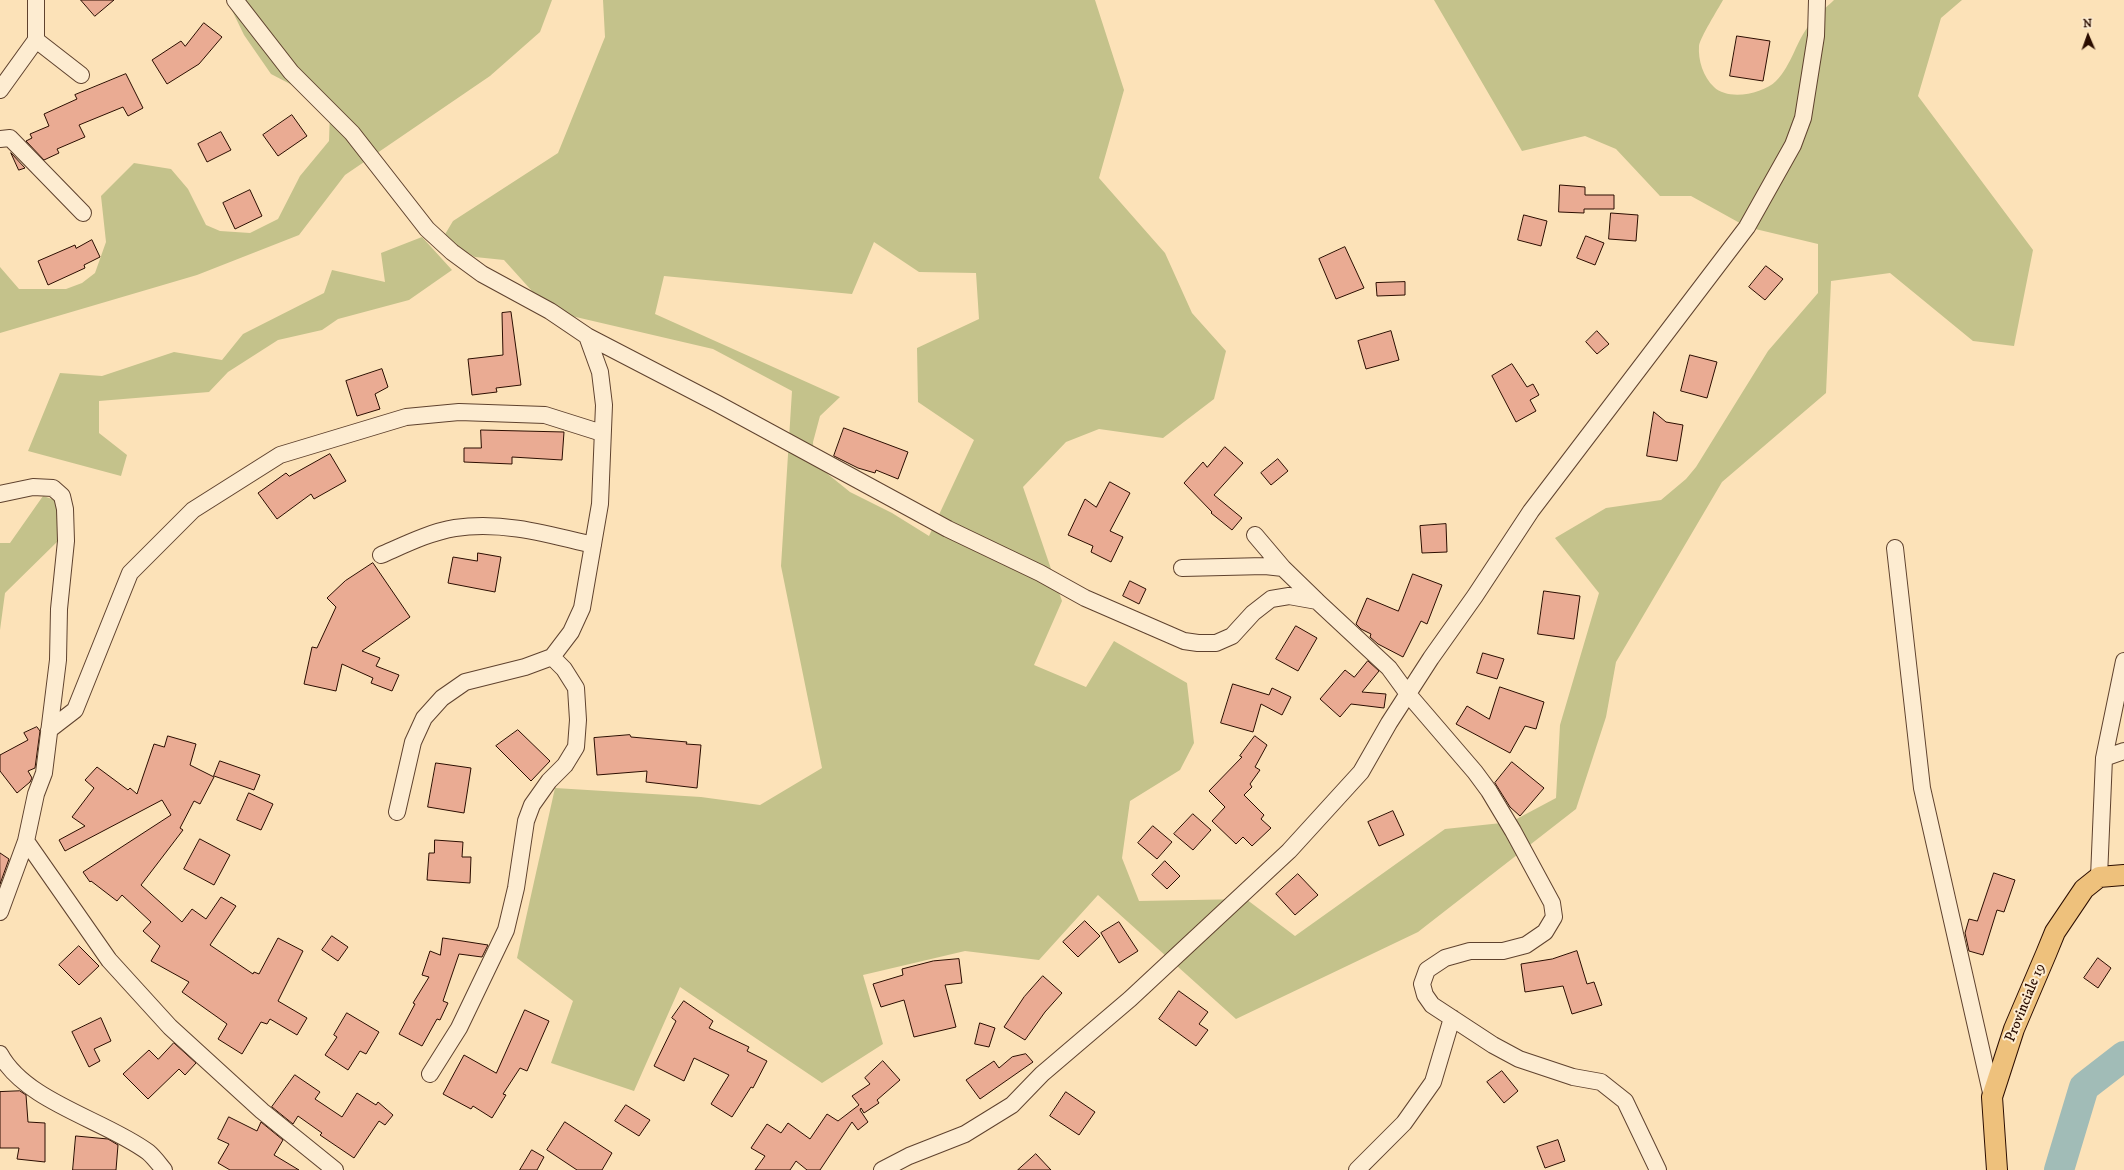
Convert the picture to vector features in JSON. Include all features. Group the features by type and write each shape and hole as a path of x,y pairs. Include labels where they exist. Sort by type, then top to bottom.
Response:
{"main road":[{"path":"2100,877 2124,875"},
{"name":"Provinciale 19","path":"1997,1170 1992,1097 2014,1029 2055,932 2084,890 2100,877"}],"street":[{"path":"0,90 36,40 36,0"},
{"path":"235,0 291,72 352,133 427,229 452,252 482,274 550,311 587,336 718,404 948,529 1040,573 1085,598 1184,641 1216,643 1232,636 1253,613 1271,599 1289,596 1317,601"},
{"path":"882,1170 909,1156 965,1134 1012,1105 1042,1074 1130,999 1289,851 1361,772 1408,694 1530,511 1747,228 1793,145 1803,118 1816,36 1817,0"},
{"path":"36,40 81,75"},
{"path":"0,139 10,138 83,213"},
{"path":"398,812 413,742 424,718 442,698 465,682 526,667 552,657 571,632 582,608 600,504 604,405 600,372 587,336"},
{"path":"49,730 75,710 130,573 193,510 280,455 406,417 459,412 545,415 602,433"},
{"path":"0,494 33,487 52,488 62,496 65,508 66,541 60,610 58,660 44,774 36,794 26,841 0,912"},
{"path":"380,555 454,528 492,525 518,527 593,545"},
{"path":"1254,535 1283,568 1389,668 1408,694 1489,791 1541,879 1552,903 1554,916 1545,932 1526,945 1503,951 1470,951 1445,958 1427,970 1422,984 1425,995 1432,1005 1493,1045 1519,1059 1573,1077 1601,1082 1625,1101 1658,1170"},
{"path":"1895,548 1922,788 1992,1097"},
{"path":"1182,568 1265,566 1283,568"},
{"path":"430,1074 459,1028 506,930 516,888 526,821 532,805 576,747 578,720 576,688 564,669 552,657"},
{"path":"2100,877 2104,758 2124,661"},
{"path":"2104,758 2124,751"},
{"path":"26,841 109,960 170,1027 262,1110 335,1170"},
{"path":"1357,1170 1404,1123 1432,1082 1452,1018"},
{"path":"0,1054 6,1066 27,1084 56,1103 121,1134 149,1153 164,1170"}],"shaded area":[{"path":"227,0 552,0 540,32 490,76 345,175 299,235 197,275 0,333 0,267 19,289 66,289 82,283 95,273 106,242 101,196 134,163 171,169 188,189 206,225 220,231 250,233 278,219 300,176 329,141 330,111 317,98 271,74 244,35"},
{"path":"603,0 1095,0 1124,90 1099,178 1165,253 1192,313 1226,351 1214,399 1163,438 1099,429 1066,442 1023,487 1062,601 1034,665 1086,687 1114,641 1187,683 1194,743 1180,770 1130,801 1122,858 1139,901 1246,899 1295,936 1445,829 1511,822 1556,798 1560,725 1599,593 1555,538 1606,508 1661,500 1686,479 1696,467 1768,351 1818,293 1818,244 1747,227 1691,196 1660,196 1616,149 1585,136 1522,151 1434,0 1723,0 1700,42 1699,57 1704,73 1710,83 1720,91 1736,95 1763,89 1776,81 1786,68 1805,31 1815,18 1834,0 1962,0 1941,18 1918,96 2033,250 2014,346 1973,341 1890,273 1831,281 1826,393 1722,482 1616,662 1606,717 1576,809 1418,932 1236,1019 1098,895 1039,960 965,951 863,975 883,1044 822,1083 680,987 634,1091 551,1063 573,1001 517,958 555,788 701,797 760,805 822,768 781,566 792,391 713,349 550,311 504,260 475,257 455,246 444,236 453,221 558,153 605,37","holes":["874,242 919,272 976,273 979,319 917,348 918,402 974,440 929,536 892,513 850,492 814,463 813,442 820,416 840,397 655,314 664,276 852,294"]},
{"path":"422,237 452,270 409,300 338,319 322,330 278,340 228,372 209,392 99,401 99,433 127,455 121,476 28,451 60,373 102,376 174,352 222,360 243,334 324,293 332,270 385,282 381,253"},
{"path":"43,496 61,502 60,539 5,593 0,630 0,543 10,543"}],"building":[{"path":"81,0 114,0 95,16"},
{"path":"204,23 222,37 199,64 167,84 152,60 181,41 185,46"},
{"path":"1737,36 1770,41 1763,81 1730,76"},
{"path":"126,74 143,108 128,116 123,107 79,125 85,137 57,149 59,153 44,160 26,141 32,138 30,134 49,126 44,114 77,99 75,95"},
{"path":"292,115 307,136 278,156 263,135"},
{"path":"221,132 231,150 207,162 198,144"},
{"path":"11,153 25,168 19,170"},
{"path":"1560,185 1585,187 1585,195 1614,195 1614,209 1584,209 1584,213 1559,212"},
{"path":"250,190 262,216 235,229 223,203"},
{"path":"1611,213 1638,215 1636,241 1609,239"},
{"path":"1524,215 1547,221 1541,246 1518,240"},
{"path":"1586,236 1604,243 1595,265 1577,258"},
{"path":"92,240 100,257 84,265 85,268 48,285 38,261 75,245 76,248"},
{"path":"1345,247 1364,288 1336,299 1319,259"},
{"path":"1766,266 1783,279 1765,300 1749,287"},
{"path":"1405,282 1405,295 1377,296 1376,283"},
{"path":"511,312 521,385 496,388 497,392 472,395 468,359 503,355 502,313"},
{"path":"1391,331 1399,360 1366,369 1358,341"},
{"path":"1597,331 1609,344 1597,354 1586,342"},
{"path":"1690,355 1717,362 1707,398 1681,391"},
{"path":"1512,364 1527,387 1533,384 1539,395 1530,400 1536,411 1516,422 1492,376"},
{"path":"382,369 388,387 375,394 380,409 357,416 346,381"},
{"path":"1654,412 1666,422 1683,425 1677,461 1647,456"},
{"path":"844,428 908,452 898,479 876,470 875,473 858,468 834,456"},
{"path":"481,430 564,432 562,460 512,457 512,464 464,462 464,448 481,448"},
{"path":"1225,447 1243,463 1214,495 1242,518 1232,530 1211,513 1212,512 1184,483 1203,462 1207,467"},
{"path":"330,454 346,481 314,499 311,494 277,519 258,493 286,473 289,476"},
{"path":"1278,459 1288,471 1271,485 1261,473"},
{"path":"1110,482 1130,493 1110,531 1123,537 1111,562 1091,552 1093,546 1068,535 1085,499 1096,507"},
{"path":"1446,524 1447,552 1422,553 1420,526"},
{"path":"478,553 501,557 495,592 448,583 453,557 477,561"},
{"path":"373,563 410,617 362,651 380,658 376,666 399,675 392,691 371,683 373,678 342,664 336,691 304,684 312,647 317,648 336,607 327,598 345,581"},
{"path":"1413,574 1442,585 1427,624 1421,621 1403,657 1378,644 1370,637 1371,634 1361,629 1356,624 1367,598 1398,611"},
{"path":"1130,581 1146,589 1139,604 1123,596"},
{"path":"1544,591 1580,596 1574,639 1538,634"},
{"path":"1296,626 1317,638 1298,671 1276,659"},
{"path":"1483,653 1504,659 1497,679 1477,673"},
{"path":"1368,661 1379,671 1362,692 1386,694 1384,708 1351,704 1340,717 1320,699 1345,670 1354,677"},
{"path":"1233,684 1269,695 1272,688 1291,697 1282,715 1261,704 1253,732 1221,723"},
{"path":"1500,687 1544,702 1536,729 1525,726 1510,753 1456,724 1467,706 1489,719"},
{"path":"37,727 40,731 35,768 28,771 32,778 30,782 17,793 0,771 0,755 28,740 24,733"},
{"path":"518,730 550,761 531,781 496,746"},
{"path":"630,735 631,737 687,742 686,744 701,745 697,788 646,782 647,771 597,775 594,738"},
{"path":"168,736 196,744 190,765 214,777 200,804 194,801 180,828 183,830 141,885 182,922 192,909 206,919 221,897 236,906 210,945 253,974 254,972 259,974 278,938 303,951 278,1001 307,1018 297,1035 270,1019 267,1024 261,1022 242,1054 218,1039 227,1024 182,992 189,982 151,961 160,946 143,931 151,922 122,895 117,901 91,881 90,882 83,872 171,815 162,800 65,851 59,840 85,826 72,817 94,788 85,780 97,767 128,790 130,788 137,794 154,744 164,747"},
{"path":"1255,736 1267,745 1255,767 1260,770 1250,784 1252,787 1244,795 1264,815 1261,819 1271,828 1252,846 1243,837 1236,844 1212,821 1225,807 1209,791 1242,757 1240,756"},
{"path":"220,761 260,775 254,790 214,776"},
{"path":"1512,762 1544,788 1520,816 1510,807 1495,783"},
{"path":"436,763 471,768 464,813 428,807"},
{"path":"249,793 273,804 261,830 237,820"},
{"path":"1393,811 1404,835 1379,846 1368,822"},
{"path":"1193,814 1211,830 1193,850 1174,834"},
{"path":"1153,826 1172,842 1157,859 1138,843"},
{"path":"200,839 230,855 214,885 184,869"},
{"path":"435,840 463,842 462,857 471,857 470,883 427,880 429,853 434,853"},
{"path":"0,853 9,859 0,884"},
{"path":"1165,861 1180,876 1167,889 1152,875"},
{"path":"1994,873 2015,880 2004,912 1997,910 1983,955 1969,951 1965,933 1969,919 1977,921"},
{"path":"1298,874 1318,895 1295,915 1276,894"},
{"path":"1085,921 1100,936 1078,957 1063,942"},
{"path":"1119,922 1138,951 1119,963 1101,933"},
{"path":"332,936 348,947 338,961 322,950"},
{"path":"443,938 488,945 482,957 459,954 443,1001 448,1003 440,1020 437,1019 422,1046 399,1034 415,1004 413,1003 429,977 422,975 430,951 440,955"},
{"path":"79,946 99,966 79,985 59,965"},
{"path":"1577,951 1587,984 1594,982 1602,1005 1572,1014 1563,986 1525,992 1521,964 1552,959"},
{"path":"2098,958 2111,968 2098,988 2084,978"},
{"path":"959,959 962,983 945,985 956,1027 914,1037 904,1000 881,1007 873,984 903,975 902,969 933,961"},
{"path":"1043,976 1062,993 1045,1012 1025,1040 1004,1027 1024,997"},
{"path":"1179,991 1208,1012 1199,1024 1208,1030 1196,1046 1159,1019"},
{"path":"684,1001 713,1021 709,1028 749,1047 747,1051 767,1061 753,1088 751,1087 732,1117 711,1104 729,1075 694,1058 684,1081 654,1066 676,1021 672,1018"},
{"path":"525,1010 549,1021 527,1071 520,1068 503,1094 506,1095 492,1118 473,1106 471,1109 443,1094 464,1055 496,1073"},
{"path":"347,1013 379,1032 366,1054 360,1051 348,1070 325,1055 337,1037 334,1035"},
{"path":"101,1018 111,1041 94,1049 100,1061 89,1067 72,1032"},
{"path":"980,1023 995,1028 989,1047 975,1044"},
{"path":"174,1043 196,1063 185,1075 179,1069 148,1099 123,1074 149,1050 158,1059"},
{"path":"1026,1054 1033,1062 980,1099 966,1080 994,1061 999,1068 1012,1057"},
{"path":"883,1061 900,1080 877,1100 879,1103 864,1113 861,1108 860,1110 868,1122 858,1130 852,1122 820,1170 807,1170 796,1161 790,1170 755,1170 765,1156 751,1148 767,1124 781,1133 788,1123 810,1139 827,1114 838,1121 859,1105 852,1096 870,1084 865,1078"},
{"path":"1502,1071 1518,1091 1504,1103 1487,1082"},
{"path":"295,1075 320,1092 315,1099 342,1117 357,1093 376,1105 378,1102 393,1115 385,1125 379,1121 354,1158 320,1135 322,1133 298,1116 293,1124 272,1107"},
{"path":"20,1091 26,1095 28,1122 45,1123 45,1162 17,1159 19,1148 0,1148 0,1092"},
{"path":"1066,1092 1095,1112 1079,1135 1050,1116"},
{"path":"626,1105 650,1120 639,1136 615,1121"},
{"path":"229,1117 257,1131 261,1122 283,1140 274,1155 299,1170 230,1170 218,1163 229,1144 218,1139"},
{"path":"565,1122 612,1153 602,1170 577,1170 547,1150"},
{"path":"76,1136 108,1139 118,1145 116,1170 73,1170"},
{"path":"1558,1140 1565,1161 1545,1168 1537,1147"},
{"path":"532,1150 544,1157 537,1170 520,1170"},
{"path":"1036,1154 1051,1170 1018,1170"}],"waterway":[{"path":"2059,1170 2084,1087 2124,1056"}]}
